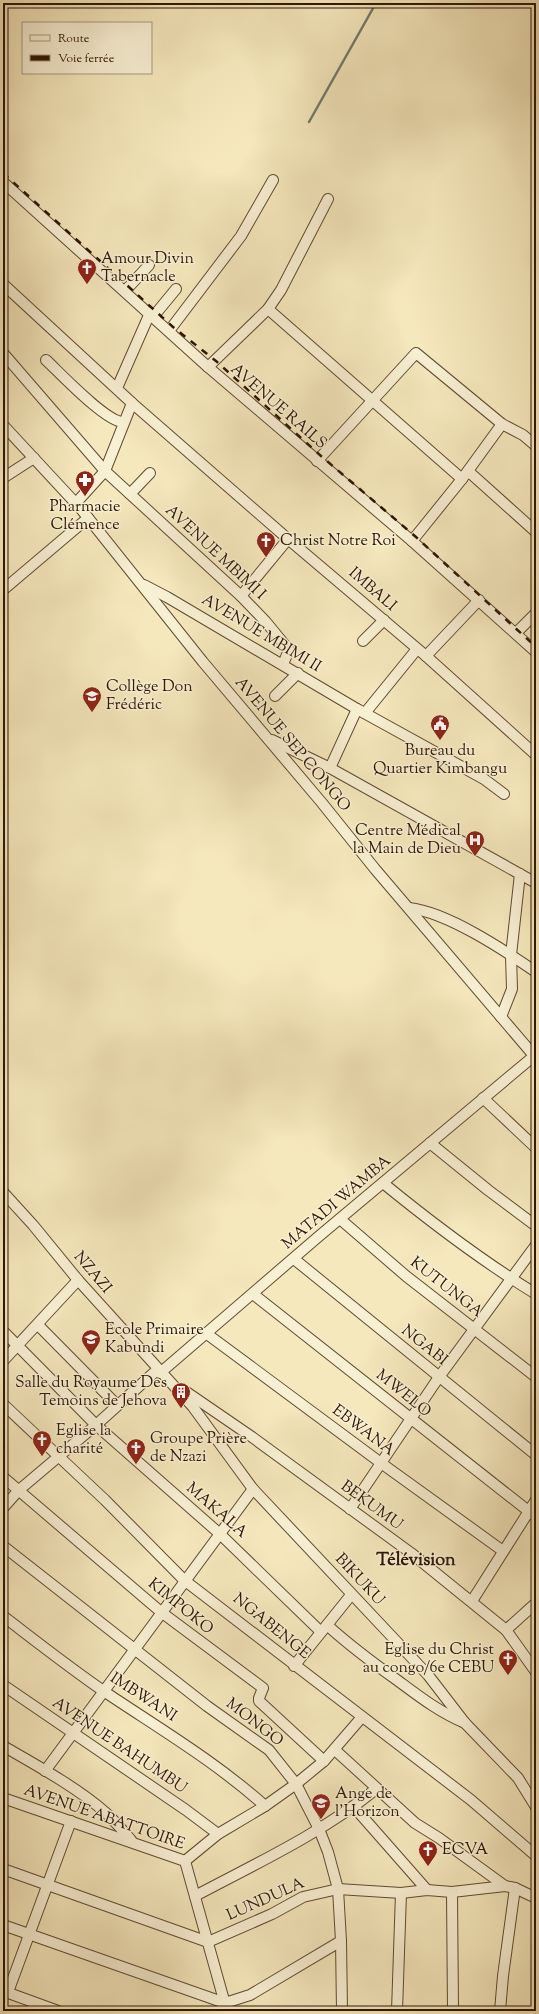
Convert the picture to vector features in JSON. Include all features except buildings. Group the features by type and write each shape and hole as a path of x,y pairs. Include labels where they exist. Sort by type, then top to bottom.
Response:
{"street":[{"path":"169,331 241,236 273,180"},
{"name":"AVENUE RAILS","path":"3,182 208,367 412,541 536,652"},
{"path":"208,367 268,309 281,290 328,199"},
{"path":"125,292 149,266"},
{"path":"3,284 118,388 152,315 176,289"},
{"path":"268,309 372,401 536,532"},
{"name":"AVENUE MBIMI I","path":"3,353 105,471 266,622 289,650 283,664"},
{"path":"317,461 416,353 502,424 523,435 536,446"},
{"path":"46,360 100,410 117,422 123,422"},
{"name":"IMBALI","path":"118,388 288,539 426,656 536,755"},
{"path":"75,504 105,471 132,402"},
{"path":"412,541 465,475 502,424"},
{"name":"AVENUE SEP CONGO","path":"3,425 88,518 204,662 269,738 375,869 535,1057"},
{"path":"3,478 34,458"},
{"path":"130,494 150,474"},
{"path":"4,586 88,518"},
{"path":"240,596 288,539"},
{"name":"AVENUE MBIMI II","path":"140,583 167,596 361,711 484,779 504,794"},
{"path":"426,656 479,600"},
{"path":"516,633 536,613"},
{"path":"363,641 384,620"},
{"path":"330,768 361,711 417,649"},
{"path":"275,696 298,673"},
{"path":"269,738 330,768 536,883"},
{"path":"501,1017 512,989 511,955 520,874"},
{"path":"409,908 432,914 450,921 511,955 536,972"},
{"name":"MATADI WAMBA","path":"3,1508 19,1490 96,1425 117,1405 207,1334 483,1098 535,1057"},
{"path":"483,1098 536,1148"},
{"path":"430,1143 488,1190 536,1226"},
{"path":"383,1183 421,1214 536,1294"},
{"name":"NZAZI","path":"3,1192 33,1225 78,1280 159,1371"},
{"name":"KUTUNGA","path":"340,1219 406,1276 536,1377"},
{"path":"350,1509 473,1328 536,1245"},
{"name":"NGABI","path":"294,1259 536,1455"},
{"path":"3,1361 38,1325 78,1280"},
{"name":"MWELO","path":"253,1294 532,1514"},
{"path":"38,1325 117,1405"},
{"name":"MAKALA","path":"3,1331 96,1425 220,1534 324,1629 428,1704 446,1715 465,1723"},
{"name":"EBWANA","path":"207,1334 381,1464 503,1550"},
{"name":"BIKUKU","path":"159,1371 172,1383 192,1407 253,1490 428,1675 465,1723 518,1778 536,1807"},
{"name":"BEKUMU","path":"172,1383 223,1417 411,1553 506,1630 535,1668"},
{"name":"NGABENGE","path":"3,1404 105,1500 184,1580 294,1666 471,1800 536,1856"},
{"name":"KIMPOKO","path":"3,1477 161,1612 263,1688 259,1701 324,1761"},
{"path":"45,1771 184,1580 253,1490"},
{"path":"472,1601 503,1550 532,1514 536,1500"},
{"name":"MONGO","path":"3,1546 207,1706 269,1750 296,1784 319,1829 328,1852 338,1889 341,1941 342,2011"},
{"path":"294,1666 352,1595"},
{"path":"506,1630 536,1604"},
{"name":"IMBWANI","path":"3,1616 104,1691 192,1749 249,1791 266,1806"},
{"name":"AVENUE BAHUMBU","path":"3,1685 186,1810 218,1834"},
{"path":"185,1861 218,1834 266,1806 296,1784 324,1761 362,1717"},
{"path":"3,1746 45,1771 107,1813 132,1842"},
{"path":"334,1750 356,1768 376,1790 415,1823 439,1838 505,1886 515,1888 536,1898"},
{"path":"195,1896 319,1829 354,1807 376,1790"},
{"name":"AVENUE ABATTOIRE","path":"3,1798 185,1861 226,2007"},
{"path":"354,1807 427,1890"},
{"path":"58,2011 5,1992 30,1935 47,1884 71,1821"},
{"path":"3,1869 208,1942"},
{"name":"LUNDULA","path":"208,1942 272,1914 303,1897 338,1889 401,1892 427,1890 452,1892 505,1886"},
{"path":"500,2011 503,1976 515,1888"},
{"path":"397,2011 401,1892"},
{"path":"452,1892 453,2011"},
{"path":"3,1925 226,2007 250,1995 341,1941"}],"waterway":[{"path":"309,122 376,3"}],"railway":[{"path":"3,173 173,327 216,361 321,456 416,537 536,647"}],"place":[{"name":"Amour Divin Tabernacle","path":"87,285"},
{"name":"Pharmacie Clémence","path":"85,497"},
{"name":"Christ Notre Roi","path":"266,558"},
{"name":"Collège Don Frédéric","path":"92,713"},
{"name":"Bureau du Quartier Kimbangu","path":"440,741"},
{"name":"Centre Médical la Main de Dieu","path":"475,857"},
{"name":"Ecole Primaire Kabundi","path":"91,1356"},
{"name":"Salle du Royaume Des Temoins de Jehova","path":"181,1409"},
{"name":"Eglise la charité","path":"42,1457"},
{"name":"Groupe Prière de Nzazi","path":"136,1465"},
{"name":"Eglise du Christ au congo/6e CEBU","path":"508,1676"},
{"name":"Ange de l'Horizon","path":"321,1820"},
{"name":"ECVA","path":"428,1867"}],"district":[{"name":"Télévision","path":"416,1561"}]}
